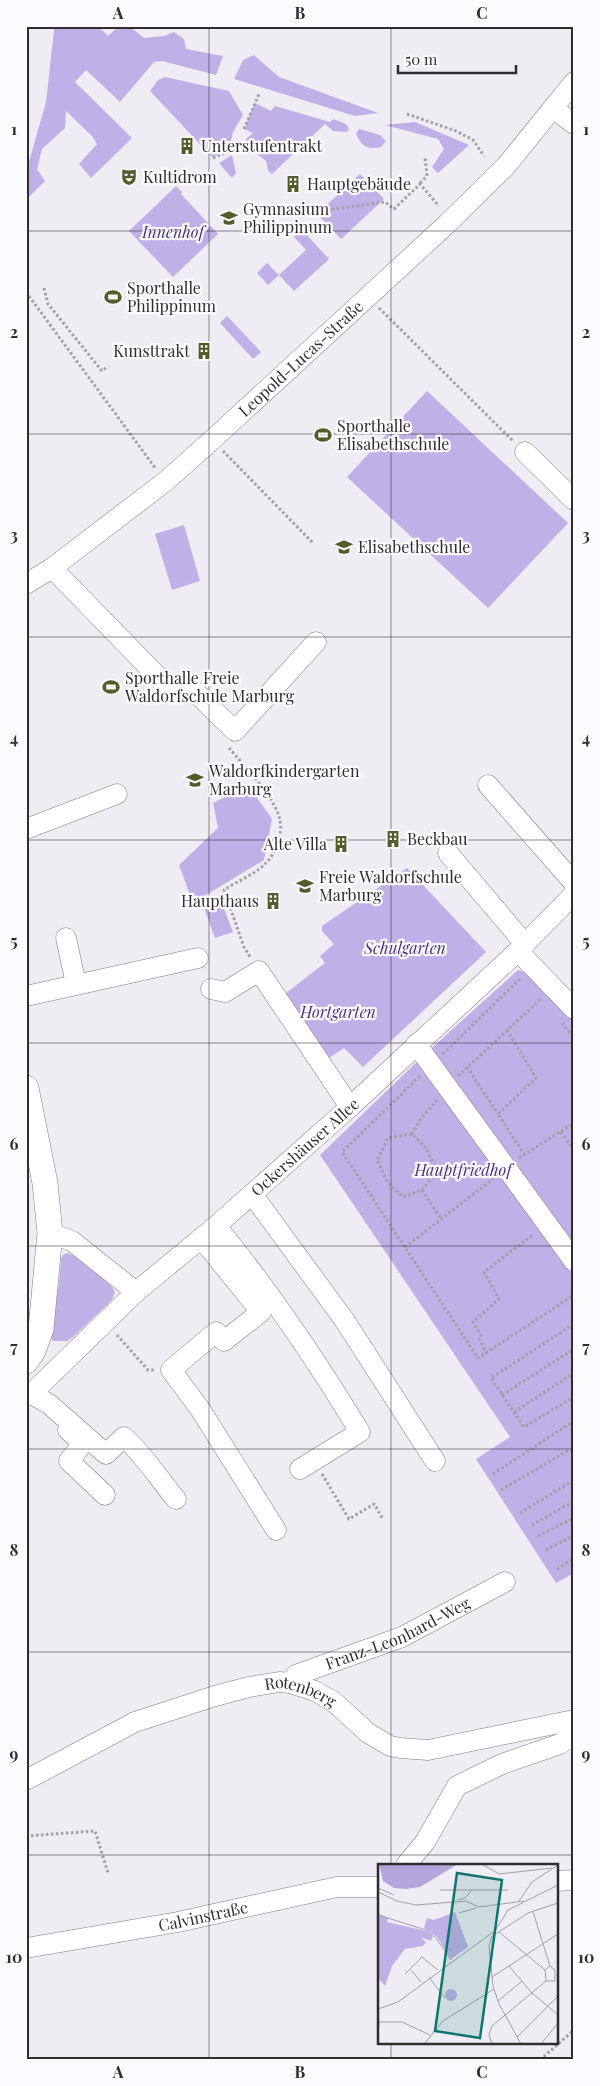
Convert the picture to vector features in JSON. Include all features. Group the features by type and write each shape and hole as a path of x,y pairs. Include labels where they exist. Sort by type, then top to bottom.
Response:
{"main road":[{"path":"26,1088 45,1183 50,1233 40,1328 28,1361"},
{"path":"26,1323 45,1282"}],"street":[{"name":"Leopold-Lucas-Straße","path":"26,584 52,568 166,482 212,440 368,297 511,161 574,82"},
{"path":"554,109 574,124"},
{"path":"524,452 574,500"},
{"path":"52,568 165,684 191,688 235,731 316,642"},
{"path":"488,785 574,883"},
{"path":"26,829 117,794"},
{"path":"448,853 521,948 574,1008"},
{"name":"Ockershäuser Allee","path":"28,1400 77,1348 136,1292 209,1232 350,1107 416,1044 570,905"},
{"path":"66,938 76,984"},
{"path":"26,996 198,958"},
{"path":"211,989 224,992 258,971 350,1107"},
{"path":"416,1044 574,1261"},
{"path":"252,1194 345,1321 434,1461"},
{"path":"209,1232 261,1312 224,1341 216,1332 171,1370 200,1409 276,1530"},
{"path":"209,1232 258,1277 292,1325 360,1432 307,1465"},
{"path":"50,1233 72,1240 136,1292"},
{"path":"28,1400 28,1361 41,1354 77,1348"},
{"path":"28,1400 51,1416 83,1443 69,1461 105,1495"},
{"path":"28,1400 50,1404 106,1454 124,1437 137,1449 148,1466 176,1499"},
{"name":"Franz-Leonhard-Weg","path":"290,1683 296,1675 402,1637 506,1582"},
{"name":"Rotenberg","path":"26,1780 135,1722 165,1711 249,1687 279,1682 290,1683 315,1691 334,1702 368,1733 390,1746 400,1748 428,1750 574,1720"},
{"path":"407,1864 425,1842 457,1786 502,1764 560,1744 574,1735"},
{"path":"558,1881 574,1880"},
{"name":"Calvinstraße","path":"26,1948 178,1922 337,1887 378,1887"}],"path":[{"path":"244,129 259,94"},
{"path":"407,114 456,131 473,140 484,156"},
{"path":"213,158 231,151"},
{"path":"312,212 385,202 394,209 427,176 425,157"},
{"path":"420,184 439,206"},
{"path":"44,288 48,304 102,372 108,366"},
{"path":"26,292 166,482"},
{"path":"368,297 524,452"},
{"path":"212,440 314,544"},
{"path":"227,746 255,778 276,809 280,821 277,846 266,863 224,890 244,947 258,971"},
{"path":"528,982 521,978 342,1152 478,1358 487,1354 574,1295"},
{"path":"455,1080 466,1067 542,998"},
{"path":"498,1114 536,1078 507,1030"},
{"path":"466,1067 524,1154"},
{"path":"412,1134 420,1120 443,1094"},
{"path":"405,1247 524,1154 574,1124"},
{"path":"561,1132 574,1150"},
{"path":"412,1134 426,1148 437,1172 422,1190 403,1197 388,1183 377,1160 388,1138 412,1134"},
{"path":"422,1190 440,1219"},
{"path":"487,1354 478,1338 481,1335 473,1322 499,1299 484,1272 541,1229"},
{"path":"105,1321 148,1370 171,1370"},
{"path":"574,1324 491,1378 524,1428 574,1397"},
{"path":"502,1395 574,1348"},
{"path":"514,1412 574,1374"},
{"path":"492,1474 574,1421"},
{"path":"501,1490 570,1450 574,1450"},
{"path":"307,1465 350,1519 374,1504 383,1519"},
{"path":"520,1514 574,1480"},
{"path":"532,1525 574,1501"},
{"path":"538,1536 574,1518"},
{"path":"546,1550 574,1535"},
{"path":"557,1568 574,1559"},
{"path":"26,1836 95,1831 108,1873"},
{"path":"540,2060 574,2030"}],"green space":[{"path":"53,26 98,26 108,36 119,26 129,26 144,38 164,36 174,32 184,39 186,49 223,56 216,75 162,61 154,62 120,102 86,70 75,82 132,138 91,178 79,164 97,144 92,136 66,111 65,128 42,149 37,169 45,181 26,200 26,172 46,102"},
{"path":"254,55 279,77 378,113 355,116 234,79 243,60"},
{"path":"165,77 229,91 243,115 233,132 230,145 213,158 150,91 158,80"},
{"path":"255,103 271,111 275,106 330,122 333,119 346,124 349,129 347,132 333,131 325,124 272,174 268,171 266,161 249,148 246,139 253,133 244,129"},
{"path":"415,122 469,145 438,173 432,167 444,149 438,139 385,125"},
{"path":"359,129 380,135 386,141 381,147 369,148 363,145 356,134"},
{"path":"232,155 236,173 232,178 219,163"},
{"path":"360,174 384,199 341,239 317,214"},
{"name":"Innenhof","path":"176,186 182,192 181,194 218,234 173,277 129,231"},
{"path":"302,230 329,259 294,291 279,275 306,250 294,237"},
{"path":"267,263 279,275 268,285 257,273"},
{"path":"227,316 261,352 253,359 220,323"},
{"path":"427,391 568,523 488,608 347,477"},
{"path":"184,525 200,581 172,590 155,534"},
{"path":"248,785 272,819 264,860 193,903 179,865 218,828 213,803"},
{"name":"Schulgarten","path":"407,868 486,952 363,1067 344,1048 326,1060 282,996 325,963 320,956 334,944 322,931 322,926"},
{"path":"220,898 233,932 215,938 203,905"},
{"name":"Hauptfriedhof","path":"518,970 527,973 542,984 556,997 574,1019 574,1573 556,1583 476,1459 510,1437 320,1155 424,1055"},
{"path":"68,1253 94,1270 107,1281 115,1292 112,1300 73,1337 67,1341 53,1341 49,1335 59,1283 61,1258 64,1254"}],"place":[{"name":"Unterstufentrakt","path":"187,146"},
{"name":"Kultidrom","path":"129,177"},
{"name":"Hauptgebäude","path":"293,184"},
{"name":"Gymnasium Philippinum","path":"229,218"},
{"name":"Sporthalle Philippinum","path":"113,297"},
{"name":"Kunsttrakt","path":"204,351"},
{"name":"Sporthalle Elisabethschule","path":"323,435"},
{"name":"Elisabethschule","path":"344,547"},
{"name":"Sporthalle Freie Waldorfschule Marburg","path":"111,687"},
{"name":"Waldorfkindergarten Marburg","path":"195,780"},
{"name":"Beckbau","path":"393,839"},
{"name":"Alte Villa","path":"341,844"},
{"name":"Freie Waldorfschule Marburg","path":"305,886"},
{"name":"Haupthaus","path":"273,901"}],"park label":[{"name":"Hortgarten","path":"338,1012"}]}
